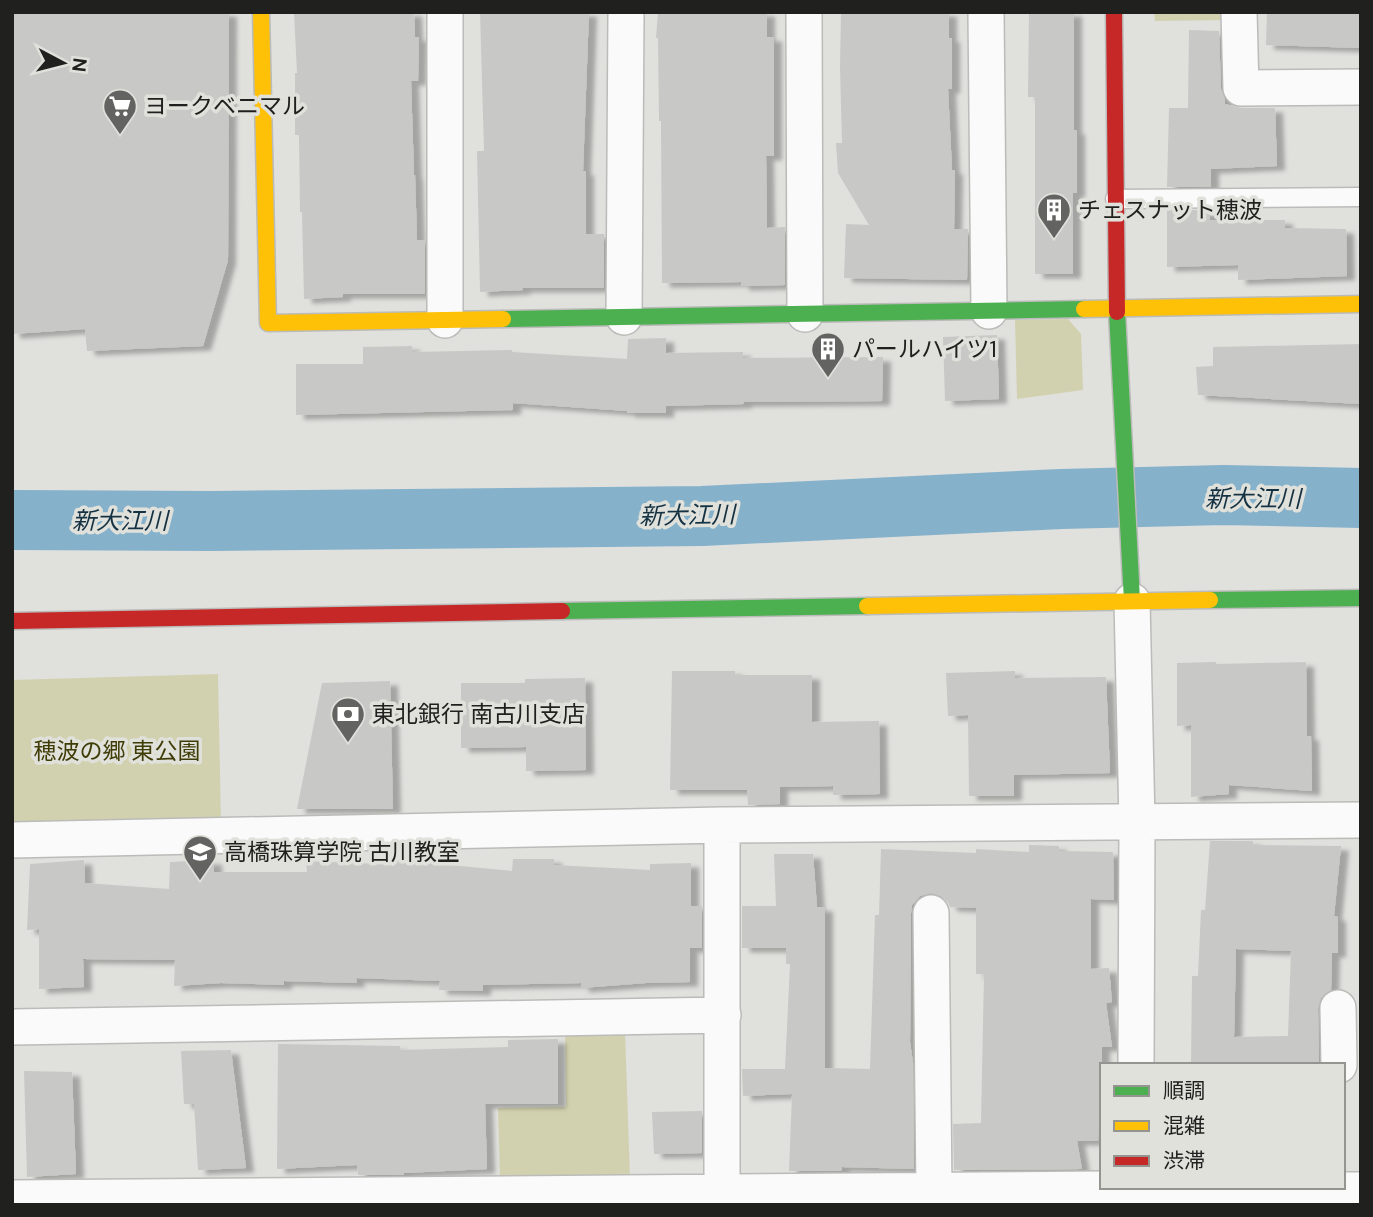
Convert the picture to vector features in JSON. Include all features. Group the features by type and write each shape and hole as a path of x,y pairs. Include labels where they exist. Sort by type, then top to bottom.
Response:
{"street":[{"path":"261,12 268,323 1361,304"},
{"path":"445,12 445,320"},
{"path":"624,317 626,12"},
{"path":"804,12 805,314"},
{"path":"986,12 989,311"},
{"path":"1114,12 1117,307 1132,601 1137,822 1136,1063"},
{"path":"1239,12 1241,88 1361,87"},
{"path":"12,621 1361,598"},
{"path":"12,840 722,825 1361,820"},
{"path":"722,825 723,1015 738,1196"},
{"path":"931,914 935,1198"},
{"path":"1338,1008 1339,1063"},
{"path":"12,1027 723,1015"},
{"path":"12,1198 60,1201 738,1196 935,1198 1347,1189"}],"lane":[{"path":"1115,199 1361,197"}],"green space":[{"path":"1154,12 1230,12 1230,20 1155,21"},
{"path":"1068,319 1081,334 1083,390 1017,399 1015,320"},
{"name":"穂波の郷 東公園","path":"218,674 221,824 12,829 12,680"},
{"path":"625,1030 630,1179 500,1179 498,1108 566,1107 565,1031"}],"building":[{"name":"ヨークベニマル","path":"12,12 229,12 228,260 203,346 87,351 85,329 12,334"},
{"path":"294,12 414,12 415,37 419,37 418,81 411,81 414,175 417,240 425,240 425,294 343,294 343,297 304,299 299,135 295,135 297,73"},
{"path":"480,12 589,12 583,171 586,171 586,234 604,234 604,288 522,288 523,290 480,292 477,151 484,151"},
{"path":"658,12 767,12 767,37 774,37 774,156 766,156 767,228 785,227 785,285 741,286 741,282 662,283 661,121 656,38"},
{"path":"841,12 949,12 952,89 948,89 952,170 955,170 954,229 968,229 967,280 844,278 846,224 869,225 838,173 836,143 842,143"},
{"path":"1029,12 1074,12 1077,193 1073,193 1073,274 1035,274 1035,97 1028,97"},
{"path":"1267,12 1361,12 1361,48 1266,45"},
{"path":"1189,30 1219,31 1221,89 1225,104 1241,108 1275,108 1277,166 1211,169 1211,187 1167,187 1169,108 1188,108"},
{"path":"1167,210 1210,210 1210,220 1285,220 1285,228 1346,229 1347,276 1238,280 1238,265 1167,267"},
{"path":"997,335 999,399 945,401 943,337"},
{"path":"666,338 666,353 743,352 743,358 883,357 882,401 744,402 666,406 666,413 627,413 513,403 513,410 296,415 296,364 363,364 363,347 412,346 413,352 512,350 627,359 628,339"},
{"path":"1361,344 1361,404 1198,395 1196,367 1213,366 1213,347"},
{"path":"1306,662 1307,736 1311,736 1312,791 1229,785 1229,794 1191,797 1191,725 1177,726 1177,663"},
{"path":"672,671 735,671 735,675 812,675 812,722 879,721 880,794 833,795 833,786 780,787 780,804 748,805 747,790 670,790"},
{"path":"1015,671 1015,678 1106,677 1110,773 1014,775 1014,796 969,796 968,715 948,716 946,673"},
{"path":"585,678 586,770 526,771 526,747 461,748 461,683 525,683 525,679"},
{"path":"390,681 393,809 297,809 322,683"},
{"path":"1210,841 1253,841 1253,845 1341,846 1334,916 1338,917 1338,953 1332,953 1331,990 1321,998 1318,1008 1319,1063 1191,1063 1192,976 1198,976 1201,910 1205,910","holes":["1236,949 1291,951 1288,1036 1234,1037"]},
{"path":"1029,845 1059,846 1059,851 1113,852 1114,900 1091,899 1091,969 1109,968 1112,1002 1106,1003 1112,1047 1102,1047 1098,1141 1077,1141 1082,1169 954,1170 953,1124 981,1123 984,974 976,974 976,908 950,907 941,896 931,893 920,896 912,905 911,913 910,1042 913,1063 914,1169 842,1167 841,1171 789,1171 792,1094 743,1096 742,1069 785,1069 790,964 786,964 786,948 742,948 742,906 776,906 774,854 813,854 817,907 825,907 825,1068 870,1069 875,915 879,915 881,849 1029,852"},
{"path":"381,859 418,860 512,871 513,859 554,859 554,865 650,870 650,864 691,863 691,906 702,906 702,948 690,948 690,982 581,988 581,983 483,985 483,991 439,990 440,981 356,978 357,983 284,981 284,985 221,983 174,986 175,960 83,959 84,987 39,989 39,929 27,930 30,864 84,860 85,883 169,889 170,862 214,860 214,872 307,872 306,861 381,864"},
{"path":"558,1039 558,1104 485,1104 487,1169 404,1175 358,1175 357,1165 277,1169 278,1044 400,1046 400,1050 508,1047 508,1040"},
{"path":"231,1050 246,1168 198,1170 194,1104 184,1104 181,1051"},
{"path":"24,1071 72,1072 76,1174 27,1177"},
{"path":"702,1111 702,1153 654,1154 652,1112"}],"waterway":[{"name":"新大江川","path":"12,520 212,521 702,516 1061,499 1223,495 1361,498"}],"traffic: fast":[{"path":"503,319 1084,309"},
{"path":"1117,312 1132,601"},
{"path":"1210,600 1361,598"},
{"path":"562,611 867,606"}],"traffic: slow":[{"path":"261,12 268,323 503,319"},
{"path":"1084,309 1361,304"},
{"path":"867,606 1210,600"}],"traffic: jam":[{"path":"1114,12 1117,312"},
{"path":"12,621 562,611"}],"place":[{"name":"ヨークベニマル","path":"120,136"},
{"name":"チェスナット穂波","path":"1054,240"},
{"name":"パールハイツ1","path":"828,379"},
{"name":"東北銀行 南古川支店","path":"348,744"},
{"name":"高橋珠算学院 古川教室","path":"200,882"}]}
